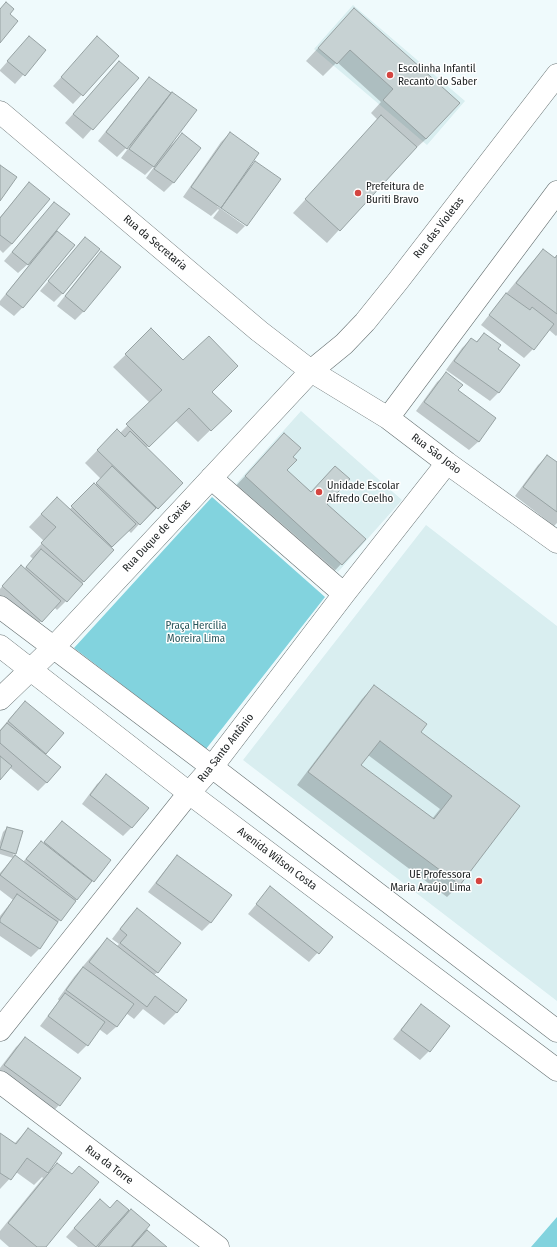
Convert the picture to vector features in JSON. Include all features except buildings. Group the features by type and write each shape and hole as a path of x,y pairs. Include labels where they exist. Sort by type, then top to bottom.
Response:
{"street":[{"name":"Rua das Violetas","path":"311,371 344,344 366,322 557,75"},
{"name":"Rua da Secretaria","path":"0,112 259,331 311,371"},
{"path":"388,418 557,192"},
{"name":"Rua São João","path":"311,371 388,418 447,463 557,542"},
{"name":"Rua Duque de Caxias","path":"0,700 53,648 311,371"},
{"name":"Rua Santo Antônio","path":"0,1030 189,793 212,767 344,594 447,463"},
{"path":"211,478 344,594"},
{"path":"0,607 557,1031"},
{"name":"Avenida Wilson Costa","path":"0,646 189,793 557,1070"},
{"name":"Rua da Torre","path":"0,1082 218,1247"}],"shaded area":[{"name":"Escolinha Infantil Recanto do Saber","path":"353,5 465,101 427,145 314,49"},
{"name":"Unidade Escolar Alfredo Coelho","path":"301,411 402,500 338,572 236,484"},
{"name":"UE Professora Maria Araújo Lima","path":"426,525 557,626 557,1001 243,760"}],"green space":[{"name":"Praça Hercilia Moreira Lima","path":"212,497 325,597 206,749 74,648"},
{"path":"557,1217 557,1247 531,1247"}],"place":[{"name":"Escolinha Infantil Recanto do Saber","path":"390,75"},
{"name":"Prefeitura de Buriti Bravo","path":"358,193"},
{"name":"Unidade Escolar Alfredo Coelho","path":"319,492"},
{"name":"UE Professora Maria Araújo Lima","path":"479,881"}]}
